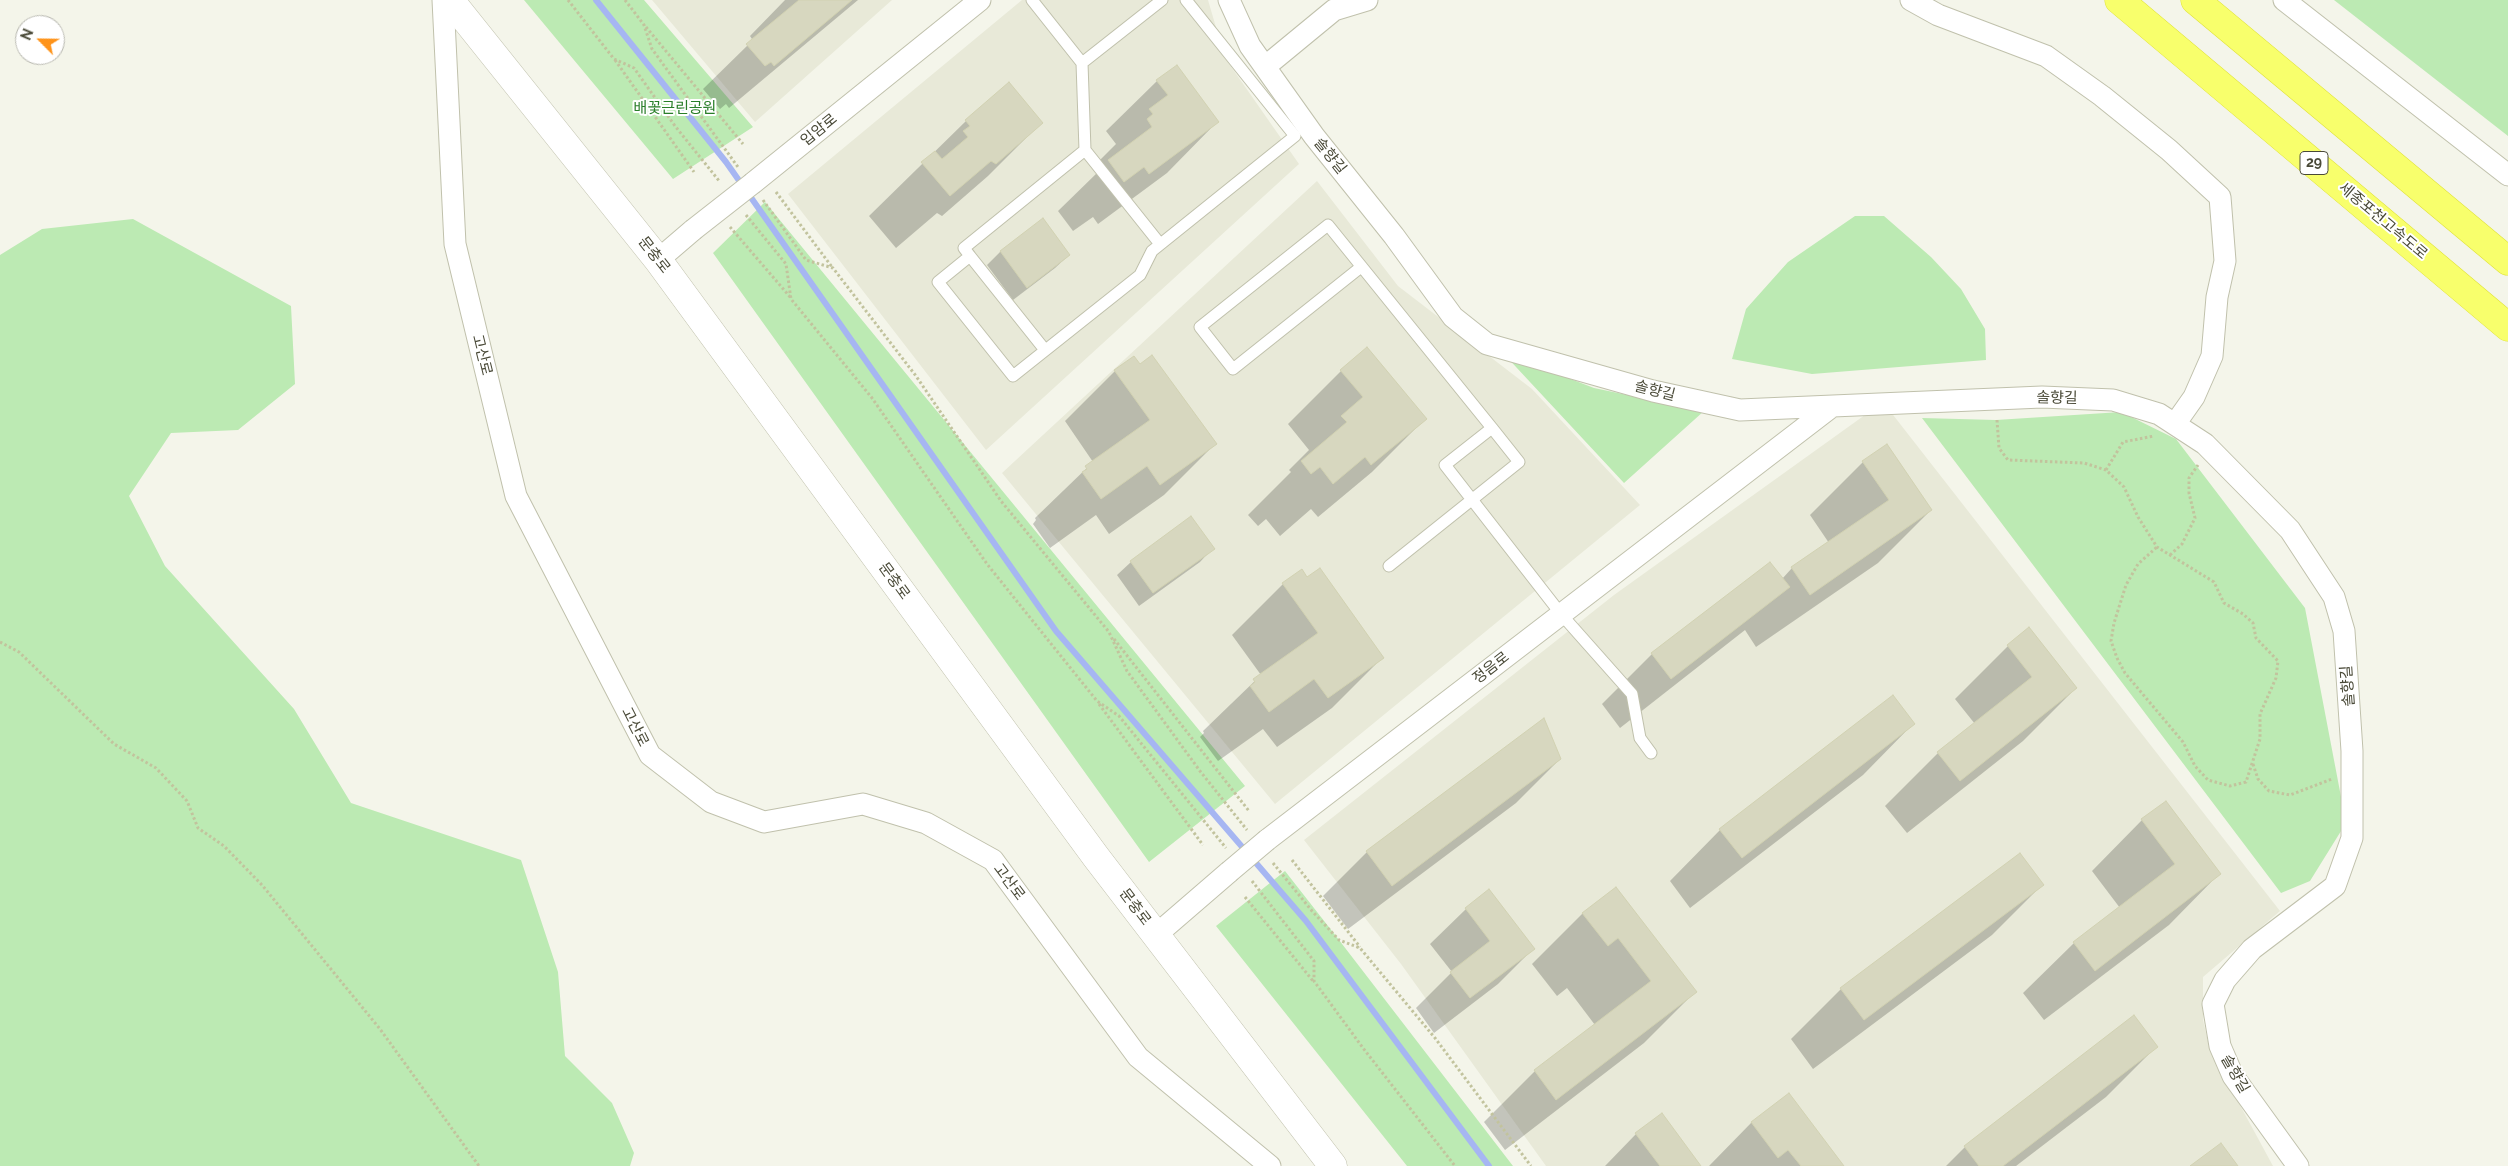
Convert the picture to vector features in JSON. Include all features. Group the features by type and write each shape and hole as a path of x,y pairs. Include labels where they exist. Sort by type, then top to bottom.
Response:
{"highway":[{"name":"세종포천고속도로","path":"2119,0 2508,327"},
{"path":"2195,0 2508,261"}],"street":[{"name":"고산로","path":"443,0 455,244 516,496 650,756 712,802 764,822 863,804 926,823 993,860 1138,1057 1270,1166"},
{"name":"문충로","path":"450,0 658,260 1156,935 1333,1166"},
{"name":"입암로","path":"658,260 980,0"},
{"name":"솔향길","path":"1229,0 1250,46 1314,136 1394,236 1453,317 1487,344 1653,391 1740,410 1830,408 2042,397 2112,400 2159,414 2205,444 2290,530 2334,598 2344,631 2352,751 2352,838 2335,886 2252,950 2225,980 2213,1004 2220,1046 2233,1076 2298,1166"},
{"path":"1266,66 1334,10 1367,0"},
{"path":"1911,0 1938,15 2046,56 2102,96 2169,150 2220,197 2225,261 2216,297 2212,356 2194,397 2174,424"},
{"path":"2284,0 2508,175"},
{"name":"정음로","path":"1156,935 1230,864 1262,843 1830,408"}],"lane":[{"path":"1032,0 1082,63 1085,150 1160,244"},
{"path":"1082,63 1162,0"},
{"path":"970,256 938,282 1014,376 1140,275 1152,251 1160,244 1295,136 1186,0"},
{"path":"1045,350 964,248 1085,150"},
{"path":"1362,267 1233,369 1200,327 1328,224 1519,462 1389,566"},
{"path":"1492,428 1445,466 1561,614 1632,694 1640,738 1651,753"}],"path":[{"path":"568,0 614,59 694,172"},
{"path":"625,0 744,144"},
{"path":"644,25 652,49 806,260 833,268"},
{"path":"614,59 634,68 675,126 724,188"},
{"path":"774,190 916,376 1001,502 1109,632 1249,811"},
{"path":"743,210 786,264 791,299"},
{"path":"730,227 872,398 987,564 1097,701 1203,845"},
{"path":"1997,399 1999,448 2008,460 2084,463 2106,470 2124,487 2138,517 2157,547 2214,582 2224,602 2253,623 2256,638 2278,661 2276,678 2260,714 2260,739 2246,782 2230,786 2208,780 2195,766 2182,742 2125,673 2117,658 2111,641 2114,623 2126,585 2138,564 2157,547"},
{"path":"2106,470 2123,442 2155,436 2174,424"},
{"path":"2170,555 2182,544 2195,518 2189,493 2189,478 2202,458"},
{"path":"1109,632 1127,670 1200,771 1262,843 1312,911 1339,940 1360,948"},
{"path":"0,642 19,652 114,744 156,768 187,801 198,828 224,846 262,885 380,1029 479,1166"},
{"path":"1097,701 1119,716 1230,864"},
{"path":"2253,763 2258,779 2269,791 2290,795 2333,779"},
{"path":"1292,860 1360,948 1435,1038 1531,1166"},
{"path":"1250,878 1314,961 1314,981"},
{"path":"1246,897 1314,981 1363,1048 1455,1166"}],"shaded area":[{"path":"652,0 892,0 755,122"},
{"path":"1022,0 1208,0 1225,58 1299,164 986,450 788,194"},
{"path":"1317,181 1398,286 1532,389 1640,505 1275,804 1002,473"},
{"path":"1883,402 2280,911 2203,977 2203,1020 2210,1050 2273,1166 1546,1166 1401,964 1304,840 1614,595"}],"green space":[{"name":"배꽃근린공원","path":"524,0 644,0 753,127 673,179"},
{"path":"2334,0 2508,0 2508,136"},
{"path":"765,202 1245,786 1149,862 713,253"},
{"path":"1855,216 1884,216 1931,257 1961,289 1985,329 1986,360 1812,374 1732,359 1746,309 1788,262"},
{"path":"133,219 291,306 295,384 238,430 171,433 129,496 165,566 294,709 351,803 521,860 558,972 565,1056 612,1103 634,1153 630,1166 0,1166 0,255 42,229"},
{"path":"1503,353 1594,388 1704,411 1624,483"},
{"path":"2121,412 2176,439 2305,608 2346,823 2310,881 2281,893 1922,418 1996,420"},
{"path":"1285,871 1513,1166 1407,1166 1216,926"}],"building":[{"path":"799,0 852,0 774,66 771,62 765,66 746,44"},
{"path":"1177,65 1219,122 1149,174 1144,167 1124,182 1108,160 1152,127 1147,119 1153,114 1149,109 1168,95 1156,80"},
{"path":"1009,82 1043,123 996,164 991,161 950,196 921,162 935,151 942,159 968,137 963,131 970,126 965,120"},
{"path":"1043,218 1070,255 1027,288 1000,251"},
{"path":"1367,347 1427,419 1371,465 1365,457 1333,484 1320,467 1311,474 1301,461 1347,422 1341,416 1363,397 1340,370"},
{"path":"1152,355 1217,444 1160,485 1147,466 1101,499 1082,472 1087,469 1085,466 1150,420 1114,370 1134,356 1140,364"},
{"path":"1887,444 1932,510 1810,595 1791,567 1889,500 1862,461"},
{"path":"1191,516 1215,549 1153,593 1130,561"},
{"path":"1770,562 1790,587 1671,679 1651,653"},
{"path":"1320,568 1384,658 1328,698 1314,679 1269,712 1250,686 1255,682 1253,679 1318,633 1282,583 1302,569 1307,577"},
{"path":"2029,627 2077,688 1960,781 1937,752 2032,677 2007,645"},
{"path":"1893,695 1915,724 1742,858 1719,829"},
{"path":"1544,718 1561,759 1392,886 1366,851"},
{"path":"2166,801 2221,874 2095,971 2073,942 2175,864 2141,819"},
{"path":"2020,853 2044,885 1864,1020 1840,988"},
{"path":"1616,887 1697,992 1556,1100 1534,1070 1651,981 1618,938 1608,946 1582,913"},
{"path":"1489,889 1535,949 1470,998 1450,972 1490,941 1465,908"},
{"path":"2134,1015 2158,1047 2003,1166 1979,1166 1964,1146"},
{"path":"1789,1093 1844,1166 1801,1166 1788,1150 1778,1158 1751,1122"},
{"path":"1662,1113 1701,1166 1660,1166 1635,1133"},
{"path":"2221,1143 2238,1166 2190,1166"}],"waterway":[{"path":"596,0 726,162 1056,631 1306,921 1489,1166"}]}
